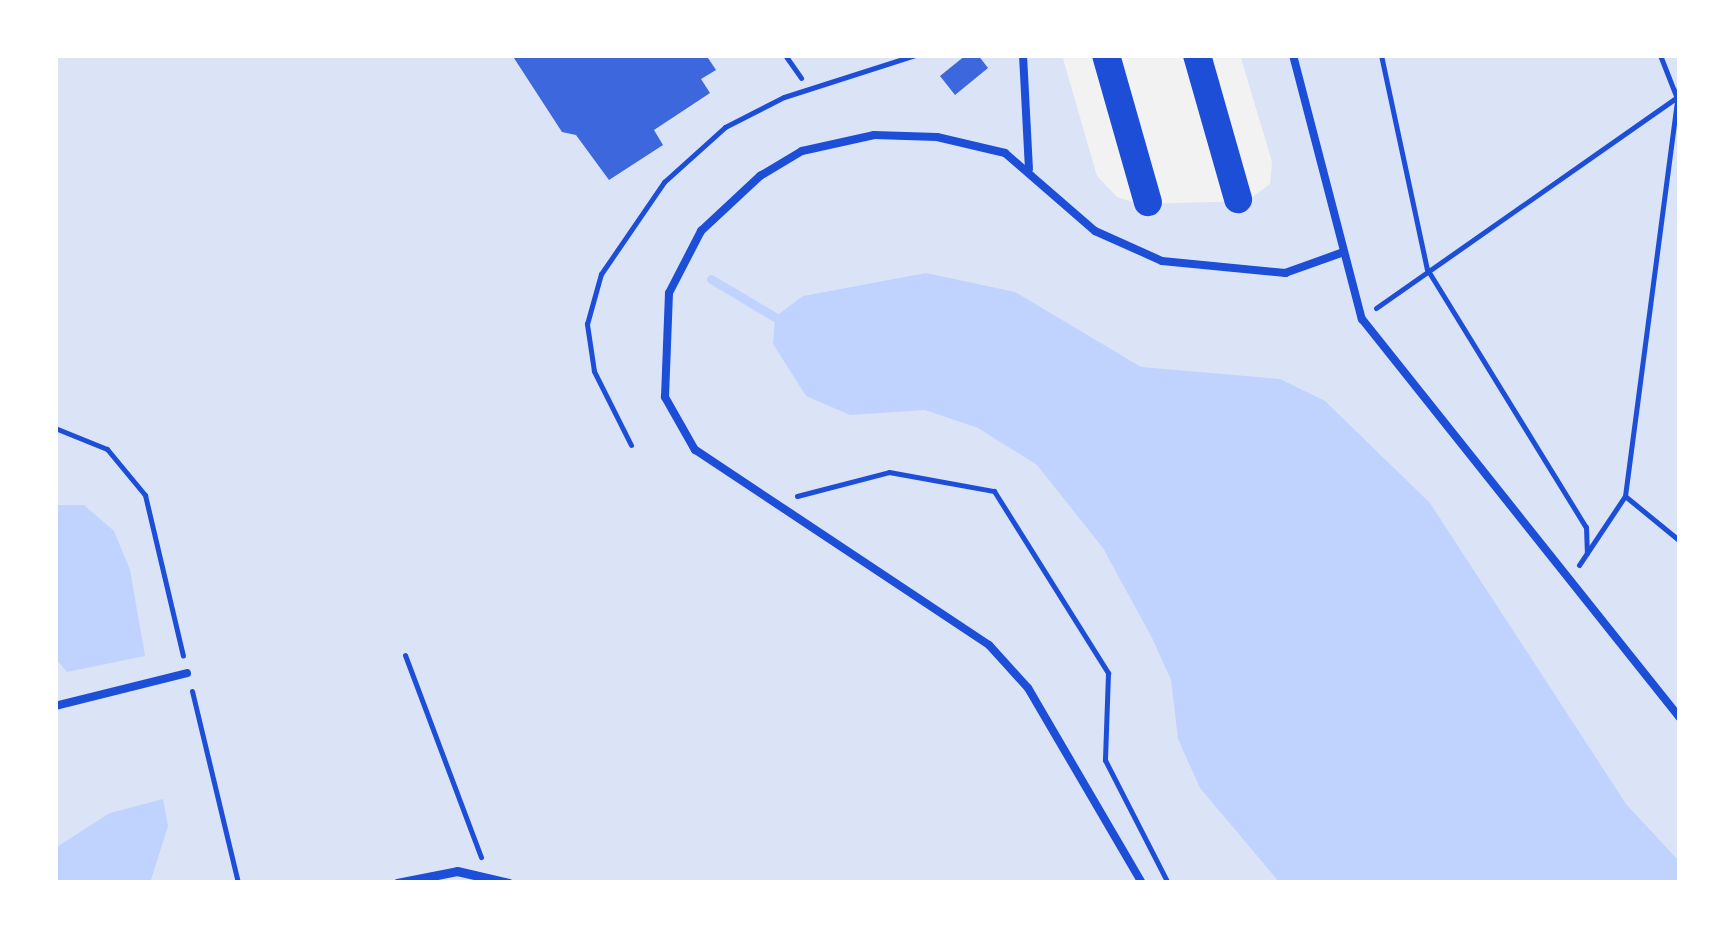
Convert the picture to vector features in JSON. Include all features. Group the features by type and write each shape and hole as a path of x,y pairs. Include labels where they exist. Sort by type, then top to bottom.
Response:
{"highway":[{"path":"1106,55 1148,202"},
{"path":"1197,55 1238,199"}],"street":[{"path":"398,883 489,877 508,883"}],"lane":[{"path":"1023,55 1029,168"},
{"path":"1292,55 1341,254 1362,319 1680,718"},
{"path":"1142,883 1028,688 988,645 695,450 666,397 662,332 669,293 702,232 760,176 826,143 874,135 937,137 992,148 1029,168 1094,231 1162,261 1285,273 1341,254"},
{"path":"55,706 187,672"}],"path":[{"path":"786,55 801,78"},
{"path":"1382,55 1426,269 1586,528 1587,553"},
{"path":"1660,55 1680,106"},
{"path":"1569,580 1625,496 1680,77"},
{"path":"1362,319 1426,269 1675,99"},
{"path":"55,428 107,449 144,495 238,883"},
{"path":"775,504 890,472 994,491 1108,673 1105,760 1168,883"},
{"path":"1625,496 1680,541"},
{"path":"405,655 489,877"}],"shaded area":[{"path":"55,55 1062,55 1097,176 1117,197 1139,204 1247,201 1270,184 1272,162 1240,55 1680,55 1680,883 55,883"}],"water":[{"path":"926,273 1015,292 1141,367 1280,379 1325,401 1430,503 1626,804 1680,862 1680,883 1280,883 1200,788 1178,739 1171,680 1152,638 1103,548 1037,465 978,428 925,410 850,415 806,396 773,344 775,317 803,296"},
{"path":"55,505 84,505 114,531 130,570 145,656 67,672 55,658"},
{"path":"163,799 168,826 150,883 55,883 55,848 110,813"}],"building":[{"path":"512,55 706,55 716,70 701,79 710,93 654,130 663,145 609,180 576,135 562,132"},
{"path":"966,55 978,55 988,68 955,95 940,76"}],"waterway":[{"path":"711,279 775,317"}]}
